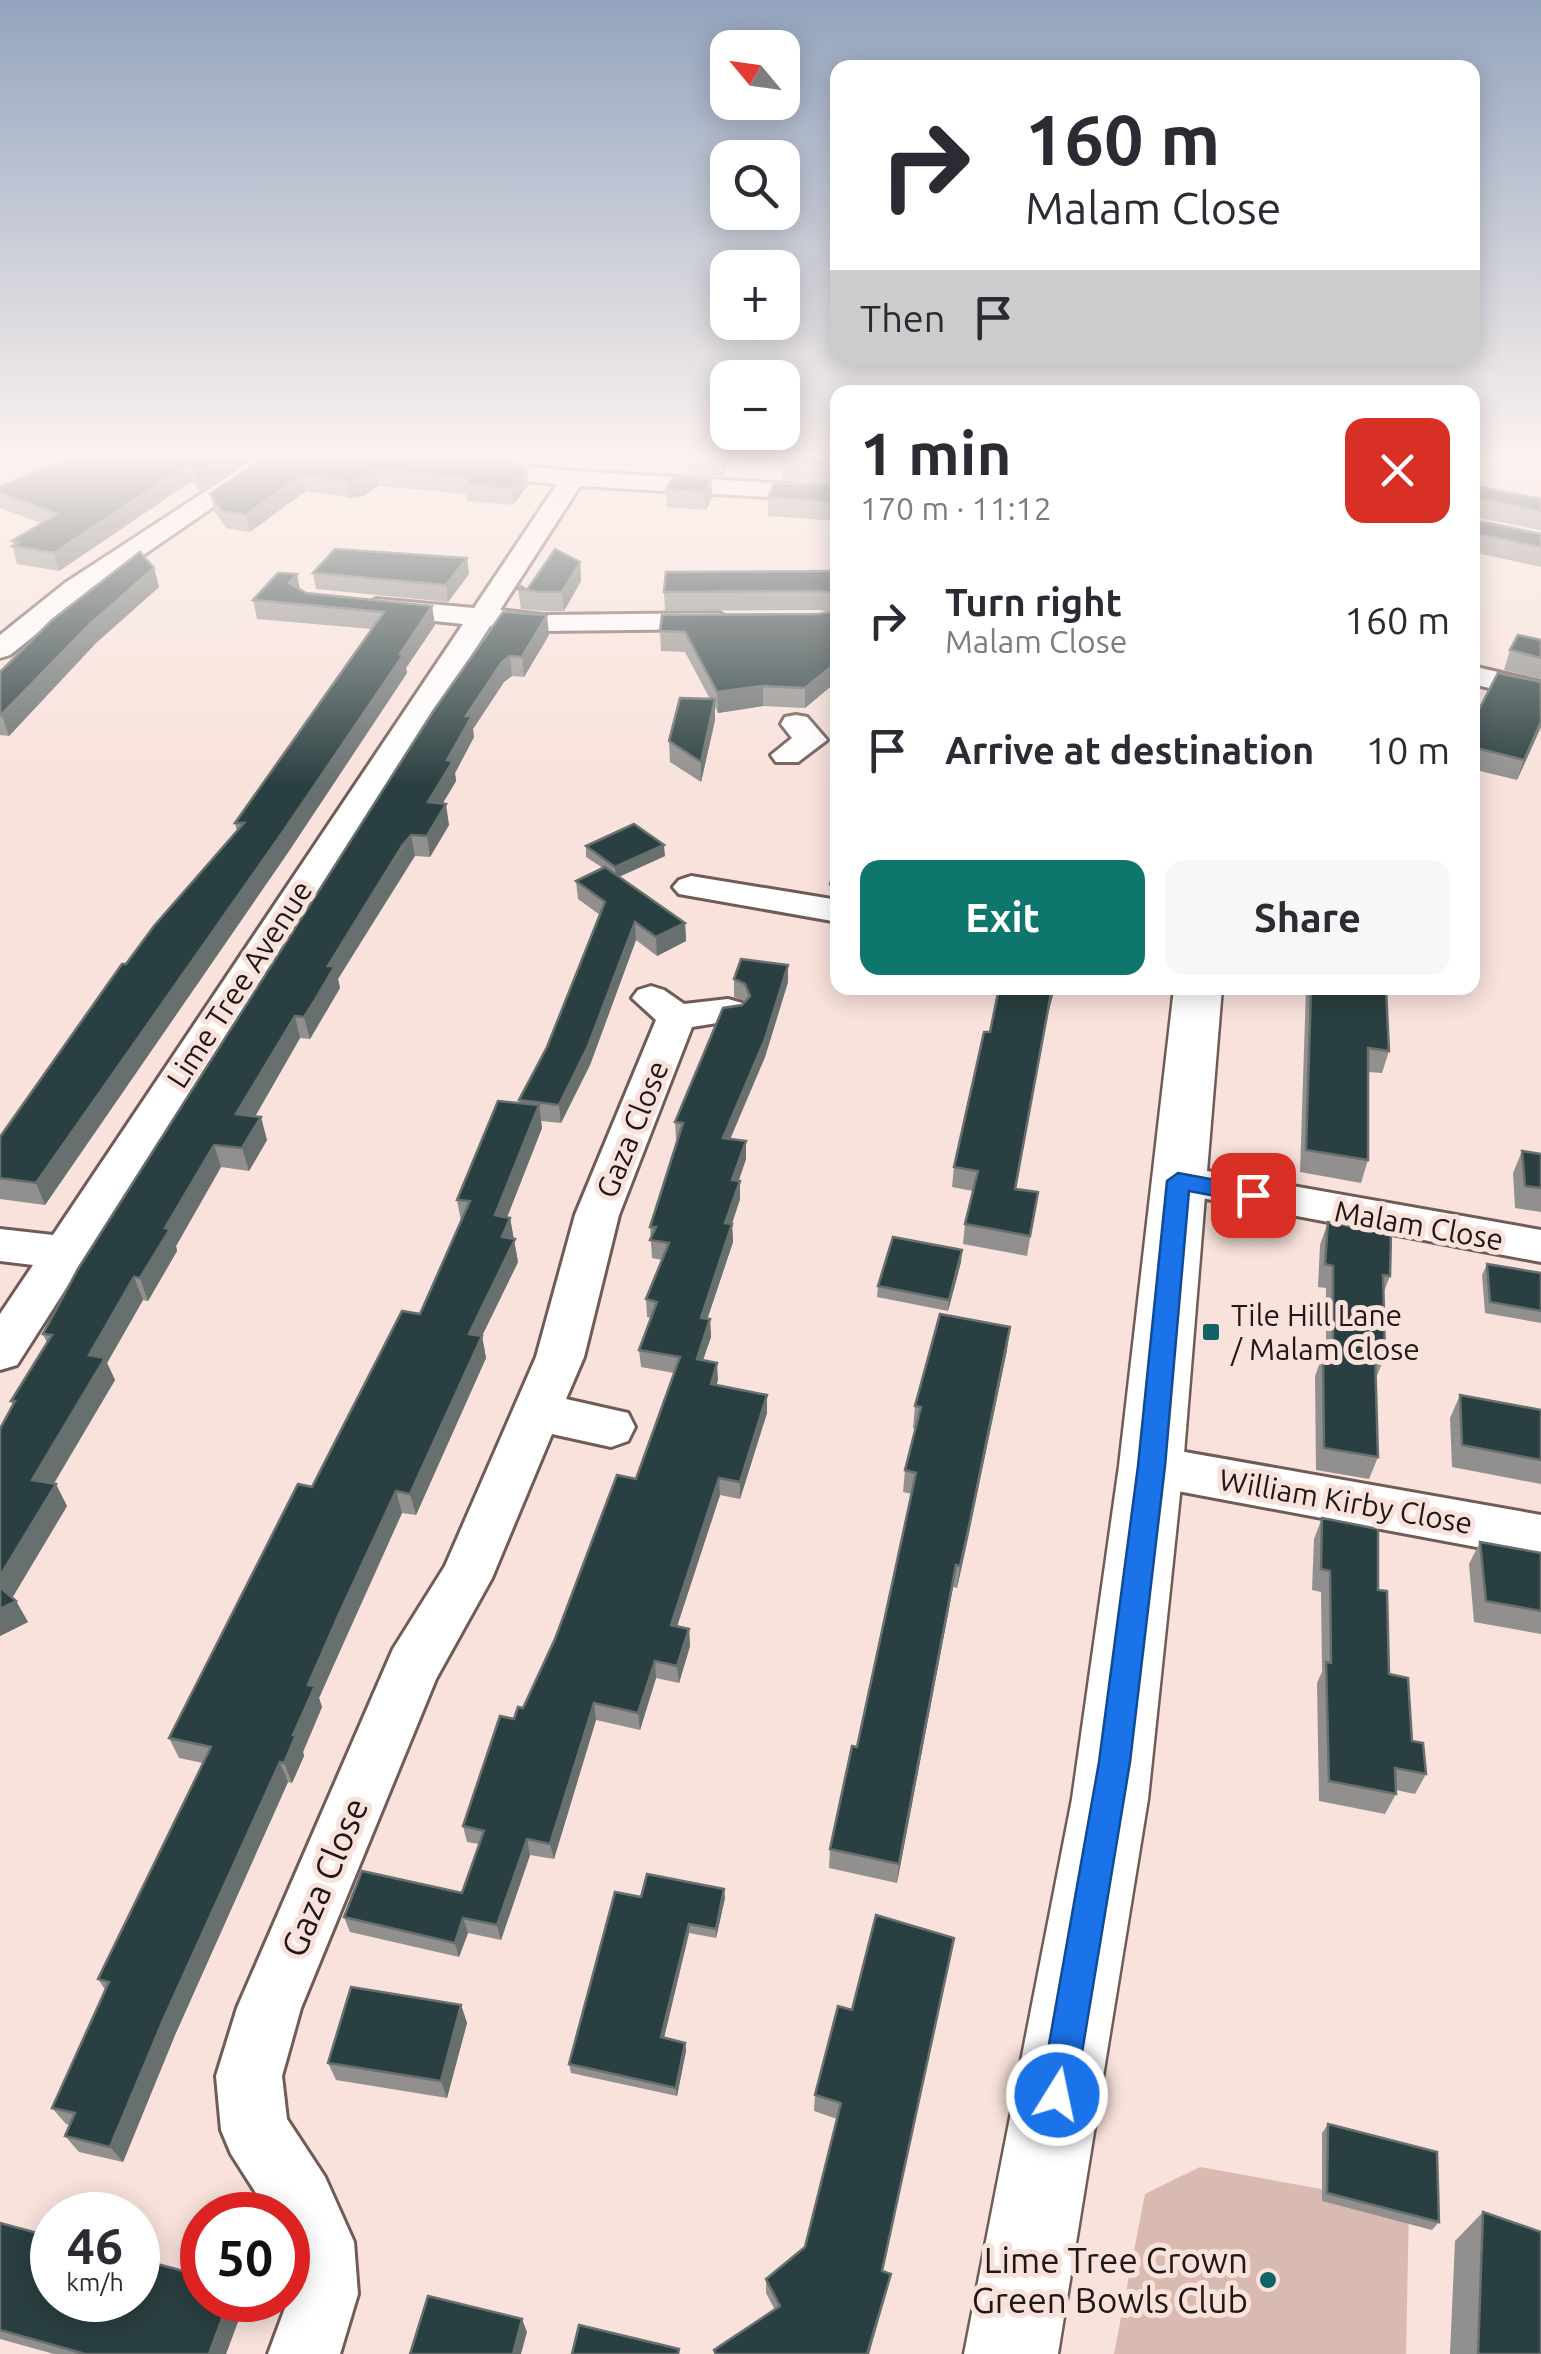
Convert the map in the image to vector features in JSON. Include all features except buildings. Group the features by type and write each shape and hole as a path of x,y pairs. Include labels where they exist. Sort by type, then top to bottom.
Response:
{"main road":[{"path":"1012,2354 1110,1800 1151,1466 1197,995"}],"street":[{"path":"0,649 108,567"},
{"name":"Lime Tree Avenue","path":"0,1352 513,567"},
{"path":"347,604 568,624 740,621"},
{"path":"1480,677 1541,691"},
{"path":"691,887 729,913 830,911"},
{"name":"Gaza Close","path":"304,2354 322,2294 319,2242 301,2201 255,2130 249,2076 269,2008 413,1667 466,1578 560,1357 597,1215 685,1009"},
{"name":"Malam Close","path":"1178,1181 1541,1246"},
{"path":"0,1244 64,1253"},
{"path":"537,1412 610,1427"},
{"name":"William Kirby Close","path":"1151,1466 1541,1537"}],"shaded area":[{"name":"Lime Tree Crown Green Bowls Club","path":"1200,2167 1409,2205 1406,2354 1114,2354 1145,2194"}],"place":[{"name":"Tile Hill Lane / Malam Close","path":"1211,1332"},
{"name":"Lime Tree Crown Green Bowls Club","path":"1268,2280"}],"route":[{"path":"1057,2095 1110,1800 1151,1466 1178,1181 1253,1195"}]}
